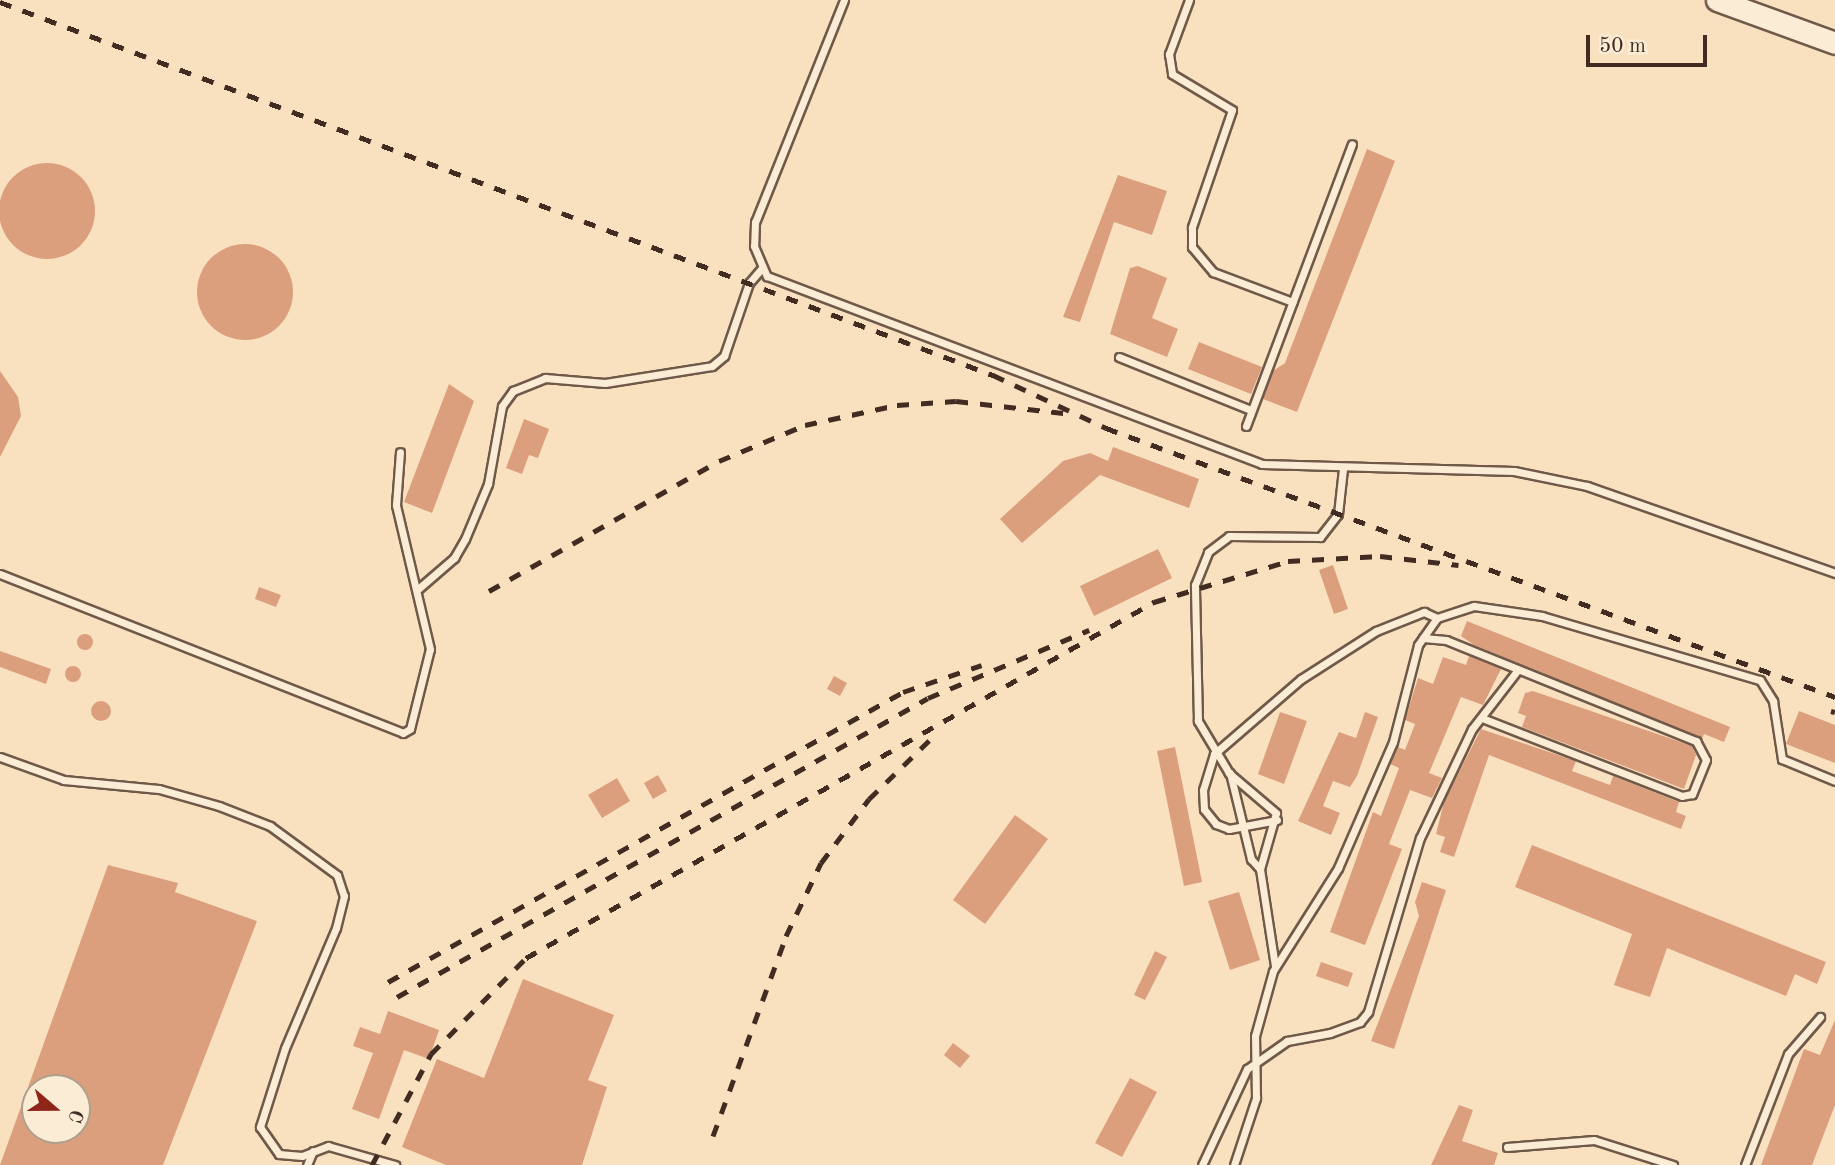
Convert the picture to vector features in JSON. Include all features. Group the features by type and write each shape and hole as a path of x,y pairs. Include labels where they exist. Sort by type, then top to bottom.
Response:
{"street":[{"path":"1717,0 1835,43"}],"lane":[{"path":"845,0 755,222 762,268 783,285 925,331 1245,458 1343,469 1514,471 1560,481 1835,573"},
{"path":"1189,0 1169,54 1172,74 1232,110 1192,227 1192,247 1213,272 1293,302"},
{"path":"1245,426 1352,144"},
{"path":"418,589 454,558 465,539 488,484 502,406 513,391 545,378 605,383 712,366 724,356 749,283 762,268"},
{"path":"1119,357 1251,410"},
{"path":"0,573 403,733 410,729 430,649 418,589 396,505 400,452"},
{"path":"1277,820 1214,754 1198,721 1191,623 1208,552 1229,536 1320,537 1338,514 1343,469"},
{"path":"1234,1165 1256,1098 1255,1064 1260,1008 1275,967 1338,868 1393,742 1423,638 1437,618 1474,606 1542,616 1760,680 1773,701 1783,759 1835,781"},
{"path":"1277,820 1242,827 1216,824 1204,809 1203,790 1214,754 1301,679 1376,631 1424,612 1437,618"},
{"path":"1423,638 1446,640 1516,672 1696,741 1706,760 1692,794 1671,793 1484,719"},
{"path":"1202,1165 1235,1090 1255,1064 1287,1041 1330,1033 1360,1022 1368,1012 1420,838 1472,729 1484,719 1516,672"},
{"path":"0,757 64,780 159,789 219,806 270,826 337,875 344,896 336,928 260,1121 279,1154 313,1151 328,1146 396,1165"},
{"path":"1229,772 1242,827 1260,869 1275,967"},
{"path":"1260,869 1277,820"},
{"path":"1745,1165 1788,1054 1820,1017"},
{"path":"1507,1147 1594,1140 1673,1165"},
{"path":"307,1165 313,1151"}],"building":[{"path":"1367,149 1395,161 1297,412 1263,399 1273,371 1285,363"},
{"path":"47,163 65,166 81,177 92,193 95,211 92,229 81,245 65,256 47,259 29,256 13,245 2,229 -1,211 2,193 13,177 29,166"},
{"path":"1118,175 1167,191 1152,235 1114,222 1080,322 1063,317"},
{"path":"245,244 263,247 279,258 290,274 293,292 290,310 279,326 263,337 245,340 227,337 211,326 200,310 197,292 200,274 211,258 227,247"},
{"path":"1138,266 1167,278 1152,318 1178,329 1167,357 1110,334 1130,268"},
{"path":"1199,342 1262,367 1251,394 1188,369"},
{"path":"0,371 18,397 21,416 0,457"},
{"path":"449,384 474,401 432,513 404,502"},
{"path":"524,419 549,429 538,458 529,455 522,474 506,468"},
{"path":"1113,447 1199,479 1189,508 1100,475 1022,543 1000,519 1063,461 1090,453 1108,461"},
{"path":"1158,549 1172,578 1094,616 1080,586"},
{"path":"1333,565 1348,609 1334,614 1319,570"},
{"path":"259,587 281,595 276,607 255,599"},
{"path":"1467,621 1730,727 1724,742 1704,734 1702,739 1474,645 1461,636"},
{"path":"85,634 91,636 91,648 85,650 79,648 77,642 79,636"},
{"path":"0,651 51,669 46,684 0,667"},
{"path":"1469,656 1501,669 1483,705 1461,697 1429,773 1442,778 1432,798 1410,790 1389,844 1402,849 1365,945 1330,932 1373,812 1381,816 1399,768 1390,764 1398,747 1405,750 1415,724 1405,720 1418,678 1433,684 1443,657 1466,665"},
{"path":"70,666 76,666 81,674 79,680 70,682 65,677 65,671"},
{"path":"834,676 847,683 840,696 827,689"},
{"path":"1533,691 1692,746 1696,755 1684,789 1522,727 1526,716 1518,713 1525,693"},
{"path":"101,701 108,704 111,711 108,718 101,721 94,718 91,711 94,704"},
{"path":"1799,711 1835,725 1835,763 1786,744"},
{"path":"1280,712 1307,721 1284,784 1258,774"},
{"path":"1365,712 1378,717 1357,776 1350,787 1333,781 1323,806 1340,813 1331,835 1298,821 1339,732 1356,738"},
{"path":"1481,729 1576,761 1572,771 1610,785 1613,776 1679,802 1676,812 1686,816 1681,829 1489,755 1454,857 1440,852 1445,837 1436,834 1444,802"},
{"path":"1175,747 1202,882 1184,886 1157,751"},
{"path":"658,775 667,791 653,799 644,783"},
{"path":"617,778 630,801 602,818 588,795"},
{"path":"1015,815 1048,839 985,924 953,900"},
{"path":"1532,845 1826,962 1817,984 1795,974 1786,996 1667,948 1650,997 1614,985 1632,934 1515,887"},
{"path":"108,865 178,883 175,892 257,921 163,1165 0,1165 21,1107 21,1144 91,1144 91,1074 33,1074"},
{"path":"1422,882 1446,890 1394,1049 1371,1041 1419,916 1415,902"},
{"path":"1239,892 1260,960 1230,970 1208,901"},
{"path":"1155,951 1167,957 1145,1000 1134,995"},
{"path":"1321,962 1353,973 1348,987 1316,976"},
{"path":"523,979 614,1015 588,1080 607,1087 582,1165 446,1165 402,1147 437,1059 484,1078"},
{"path":"388,1011 439,1030 429,1059 404,1050 379,1119 352,1109 373,1053 353,1046 360,1027 380,1034"},
{"path":"1835,1020 1835,1105 1812,1165 1761,1165 1804,1049 1820,1055"},
{"path":"953,1043 970,1056 960,1068 944,1055"},
{"path":"1130,1078 1157,1092 1122,1157 1095,1143"},
{"path":"1459,1105 1473,1110 1462,1141 1498,1153 1494,1165 1431,1165"}],"railway":[{"path":"0,2 993,375 1106,428 1835,697"},
{"path":"489,591 719,461 805,425 897,405 956,401 1063,413"},
{"path":"372,1165 431,1054 526,958 1154,602 1288,561 1380,556 1458,565"},
{"path":"397,997 928,698 1089,630"},
{"path":"388,982 903,692 982,665"},
{"path":"1831,711 1835,712"},
{"path":"713,1136 786,936 821,863 869,799 938,732"}]}
